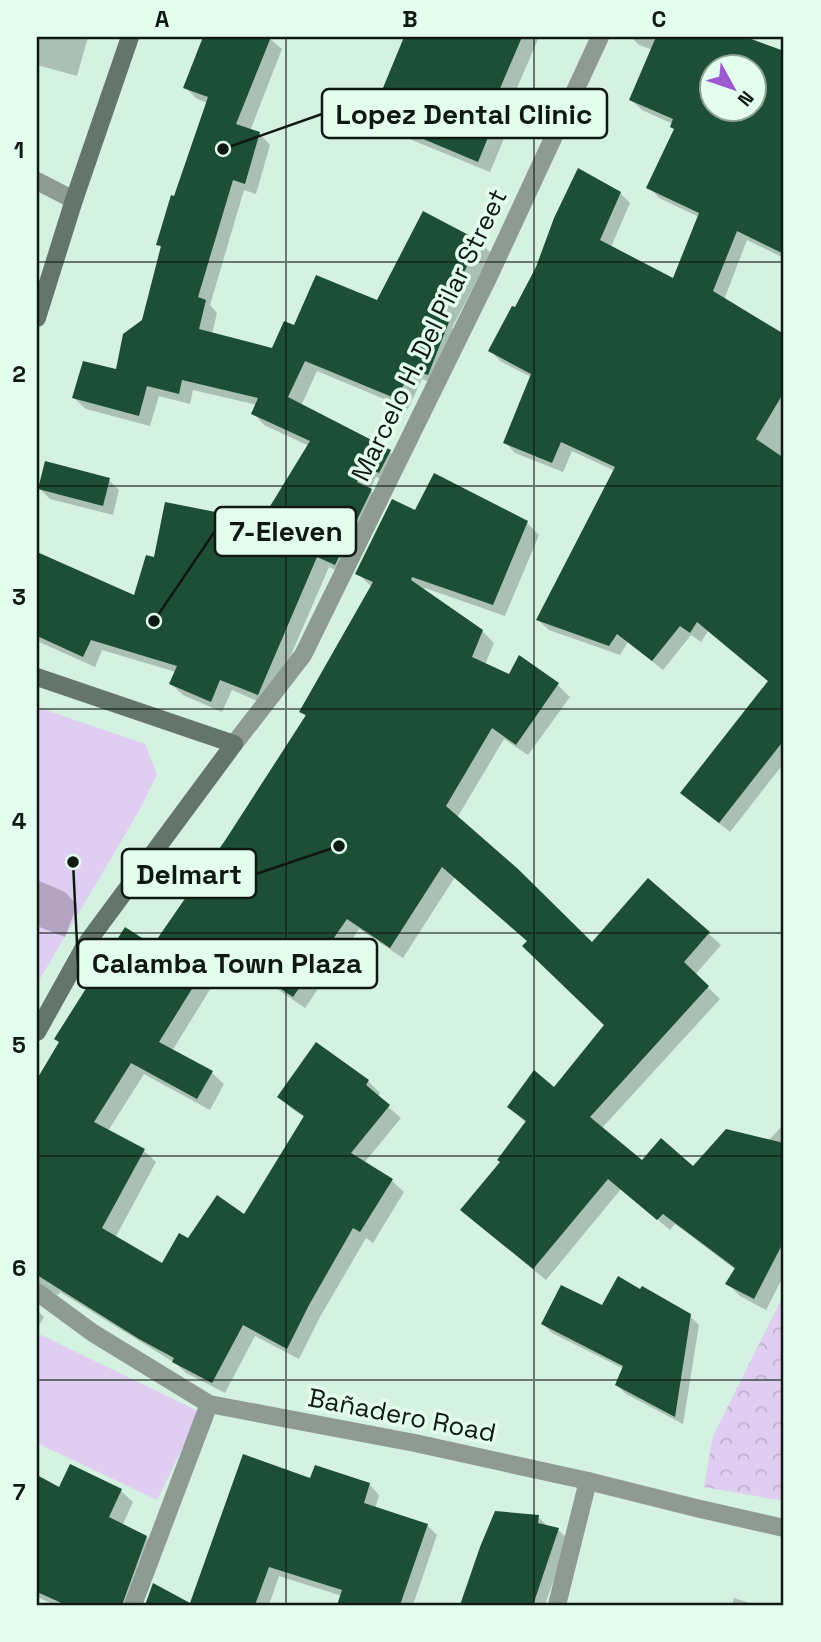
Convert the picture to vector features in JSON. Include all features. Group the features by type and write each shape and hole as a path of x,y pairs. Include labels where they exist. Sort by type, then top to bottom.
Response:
{"street":[{"path":"37,318 130,37"},
{"name":"Marcelo H. Del Pilar Street","path":"37,1032 86,944 303,655 489,276 600,37"},
{"path":"37,181 74,200"},
{"path":"37,677 234,744"},
{"name":"Bañadero Road","path":"37,1292 93,1334 209,1404 415,1443 784,1528"},
{"path":"132,1605 209,1404"},
{"path":"557,1605 588,1481"}],"green space":[{"path":"37,707 145,744 157,774 140,809 37,984"},
{"path":"784,1294 784,1501 704,1487 713,1436"},
{"path":"37,1333 200,1412 157,1500 37,1443"}],"building":[{"path":"203,37 271,37 236,124 260,132 245,184 233,180 198,297 206,300 199,329 272,348 284,321 294,325 316,275 377,300 423,211 480,241 440,319 449,322 428,375 411,369 397,399 305,361 288,397 391,450 379,473 365,467 357,482 372,489 335,565 317,557 258,695 220,680 211,702 169,684 177,666 91,640 83,657 37,636 37,552 134,595 146,555 154,557 165,502 261,521 310,441 251,414 258,398 182,380 179,394 147,386 139,416 72,398 83,361 116,369 123,334 142,320 161,246 156,245 171,195 174,196 208,97 183,88"},
{"path":"404,37 522,37 495,100 502,103 478,162 371,117"},
{"path":"656,37 746,37 784,51 784,254 737,231 713,291 784,334 784,392 756,439 784,458 784,740 719,823 680,793 768,681 697,622 690,633 680,626 652,661 617,634 609,646 536,620 615,467 561,442 552,463 503,443 531,374 488,351 536,267 554,218 578,168 621,192 600,240 673,278 699,213 646,188 674,129 670,127 673,119 629,100"},
{"path":"45,461 110,478 103,506 38,489"},
{"path":"434,473 528,521 493,605 412,577 411,580 483,630 472,657 509,674 519,655 559,683 516,745 492,728 446,806 517,868 592,942 648,878 710,932 684,962 709,986 590,1117 642,1160 661,1138 693,1166 726,1129 784,1143 784,1241 754,1299 725,1284 735,1268 663,1214 657,1220 608,1179 533,1269 460,1210 500,1162 497,1160 526,1121 507,1107 534,1070 554,1087 604,1025 522,946 527,941 442,867 390,948 347,919 293,997 218,947 159,1042 213,1071 197,1099 131,1063 94,1122 145,1149 102,1228 162,1263 179,1233 188,1238 217,1195 244,1214 304,1116 277,1097 316,1042 369,1080 366,1085 390,1105 351,1153 393,1179 360,1232 353,1228 287,1349 243,1325 212,1383 172,1362 174,1358 37,1275 37,1079 59,1042 54,1039 125,927 153,945 226,839 306,715 299,712 373,582 355,574 392,499 415,510"},
{"path":"618,1276 640,1289 642,1286 691,1314 675,1417 615,1385 623,1366 541,1324 561,1285 602,1305"},
{"path":"243,1454 310,1478 315,1465 370,1483 364,1503 428,1524 400,1605 337,1605 342,1590 269,1567 255,1605 145,1605 153,1583 190,1603"},
{"path":"70,1464 122,1489 109,1517 147,1536 122,1605 66,1605 37,1592 37,1475 59,1487"},
{"path":"495,1511 539,1515 538,1523 559,1528 533,1605 460,1605"}],"place":[{"name":"Lopez Dental Clinic","path":"223,149"},
{"name":"7-Eleven","path":"154,621"},
{"name":"Delmart","path":"339,846"},
{"name":"Calamba Town Plaza","path":"73,862"}]}
